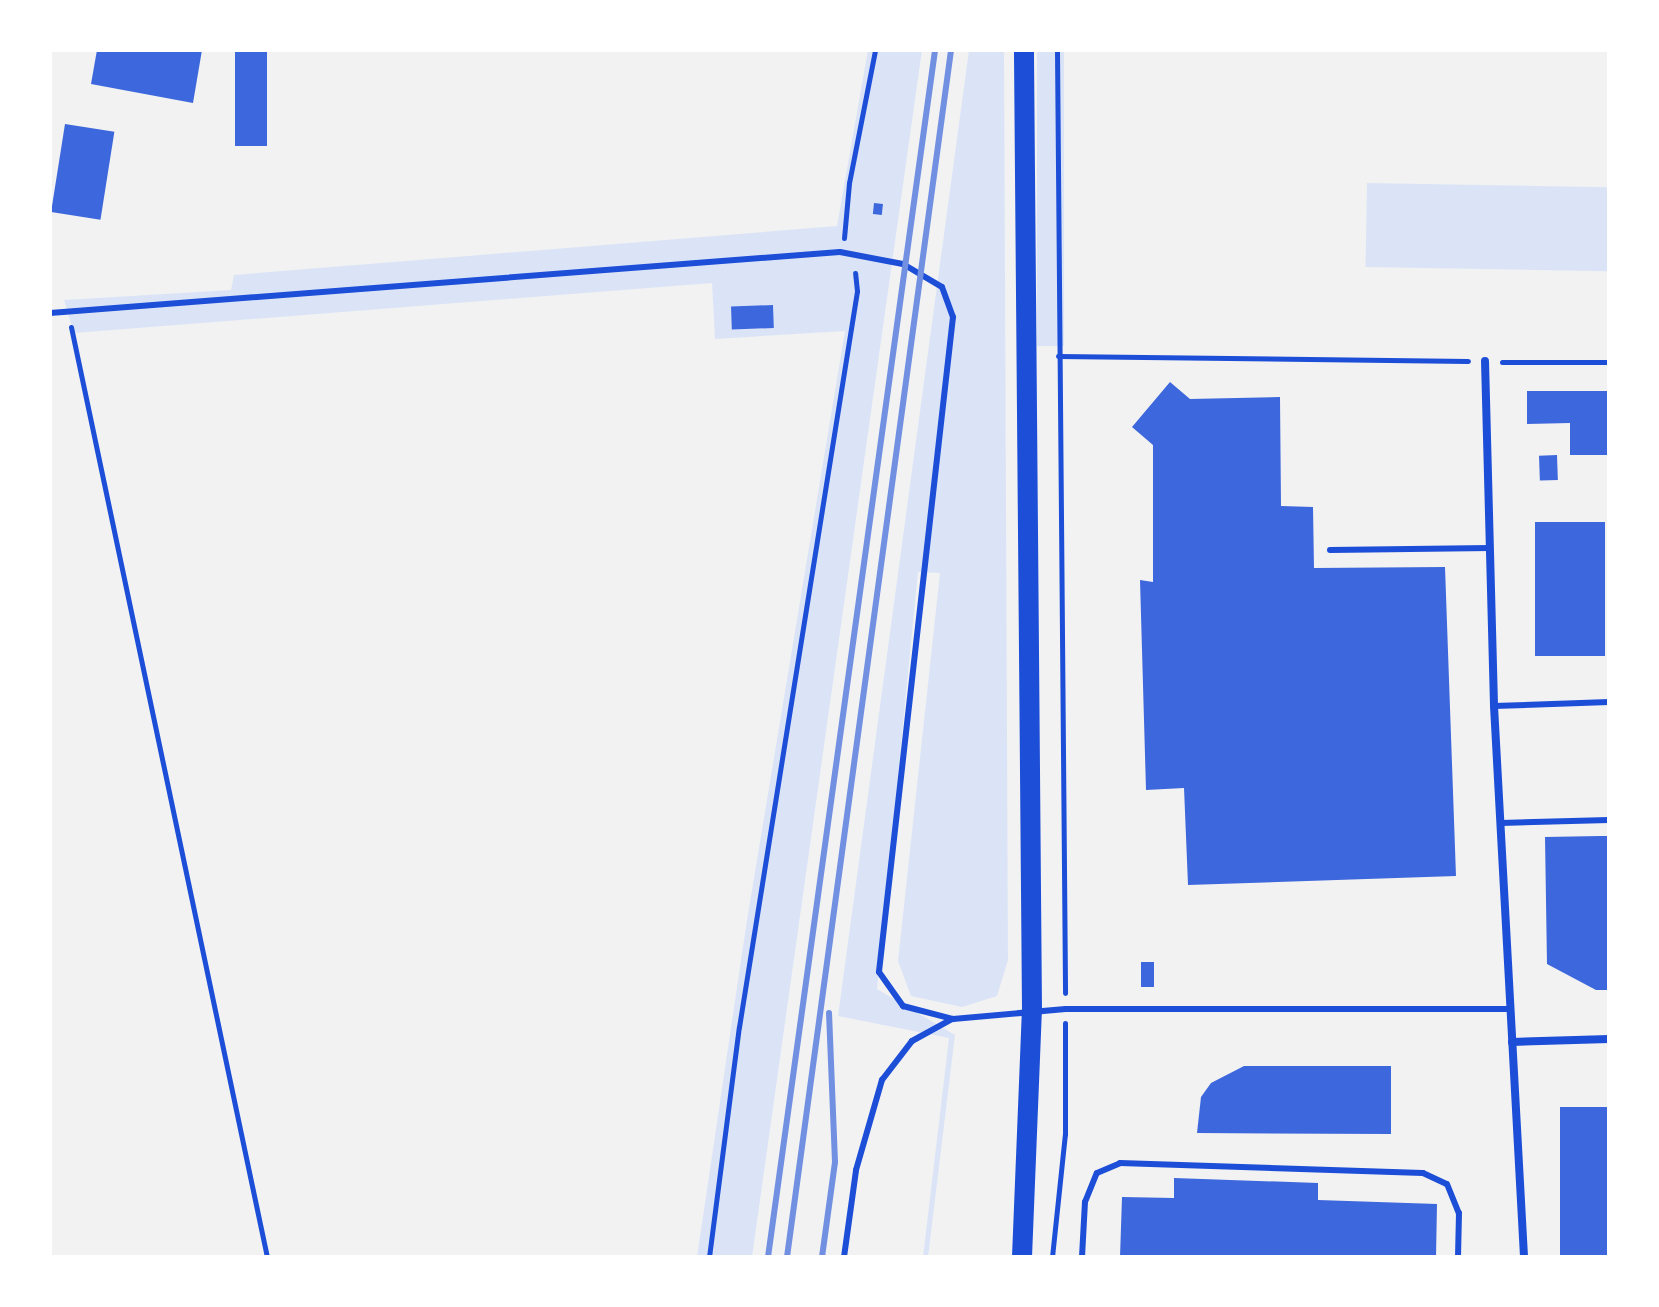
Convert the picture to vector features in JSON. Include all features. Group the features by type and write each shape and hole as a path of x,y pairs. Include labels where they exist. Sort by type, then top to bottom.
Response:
{"main road":[{"path":"1022,1257 1032,1010 1024,50"}],"street":[{"path":"1485,361 1494,706 1524,1257"},
{"path":"1512,1042 1609,1039"}],"lane":[{"path":"50,313 840,252 903,264 942,287 953,317 879,972 903,1006 953,1019 1066,1009 1510,1009"},
{"path":"1330,550 1490,548"},
{"path":"1494,706 1609,702"},
{"path":"1501,823 1609,820"},
{"path":"844,1257 856,1170 882,1080 912,1041 953,1019"},
{"path":"1082,1257 1085,1202 1097,1173 1120,1163 1423,1173 1447,1184 1459,1213 1458,1257"}],"path":[{"path":"709,1257 739,1027 857,291 855,267 840,252 875,50"},
{"path":"1052,1257 1065,1134 1066,1009 1057,50"},
{"path":"67,312 267,1257"},
{"path":"1027,355 1609,362"}],"shaded area":[{"path":"868,50 922,50 752,1257 697,1257 747,920 845,331 715,339 712,283 74,333 64,300 231,290 234,275 837,226"},
{"path":"969,50 1004,50 1008,960 997,996 962,1007 911,996 898,961 940,573 918,572 877,989 955,1035 928,1257 923,1257 949,1038 838,1016"},
{"path":"1037,50 1064,50 1064,346 1037,346"},
{"path":"1367,183 1609,187 1607,271 1366,267"}],"building":[{"path":"97,50 202,50 193,103 91,84"},
{"path":"235,50 267,50 267,146 235,146"},
{"path":"65,124 114,132 100,220 51,212"},
{"path":"874,203 883,204 882,215 873,214"},
{"path":"773,305 774,328 732,329 731,306"},
{"path":"1170,382 1190,399 1280,397 1281,506 1313,507 1314,568 1445,567 1456,876 1188,885 1184,788 1146,790 1140,580 1153,582 1153,445 1132,427"},
{"path":"1527,391 1609,391 1609,455 1570,455 1570,423 1527,424"},
{"path":"1557,455 1558,480 1540,481 1539,456"},
{"path":"1535,522 1605,522 1605,656 1535,656"},
{"path":"1609,836 1609,990 1596,990 1547,964 1545,837"},
{"path":"1141,962 1154,962 1154,987 1141,987"},
{"path":"1244,1066 1391,1066 1391,1134 1197,1133 1201,1097 1211,1083"},
{"path":"1560,1107 1609,1107 1609,1257 1560,1257"},
{"path":"1174,1178 1318,1183 1318,1200 1437,1204 1436,1257 1120,1257 1122,1197 1174,1198"}],"railway":[{"path":"768,1257 935,50"},
{"path":"787,1257 951,50"},
{"path":"822,1257 835,1162 829,1013"}]}
